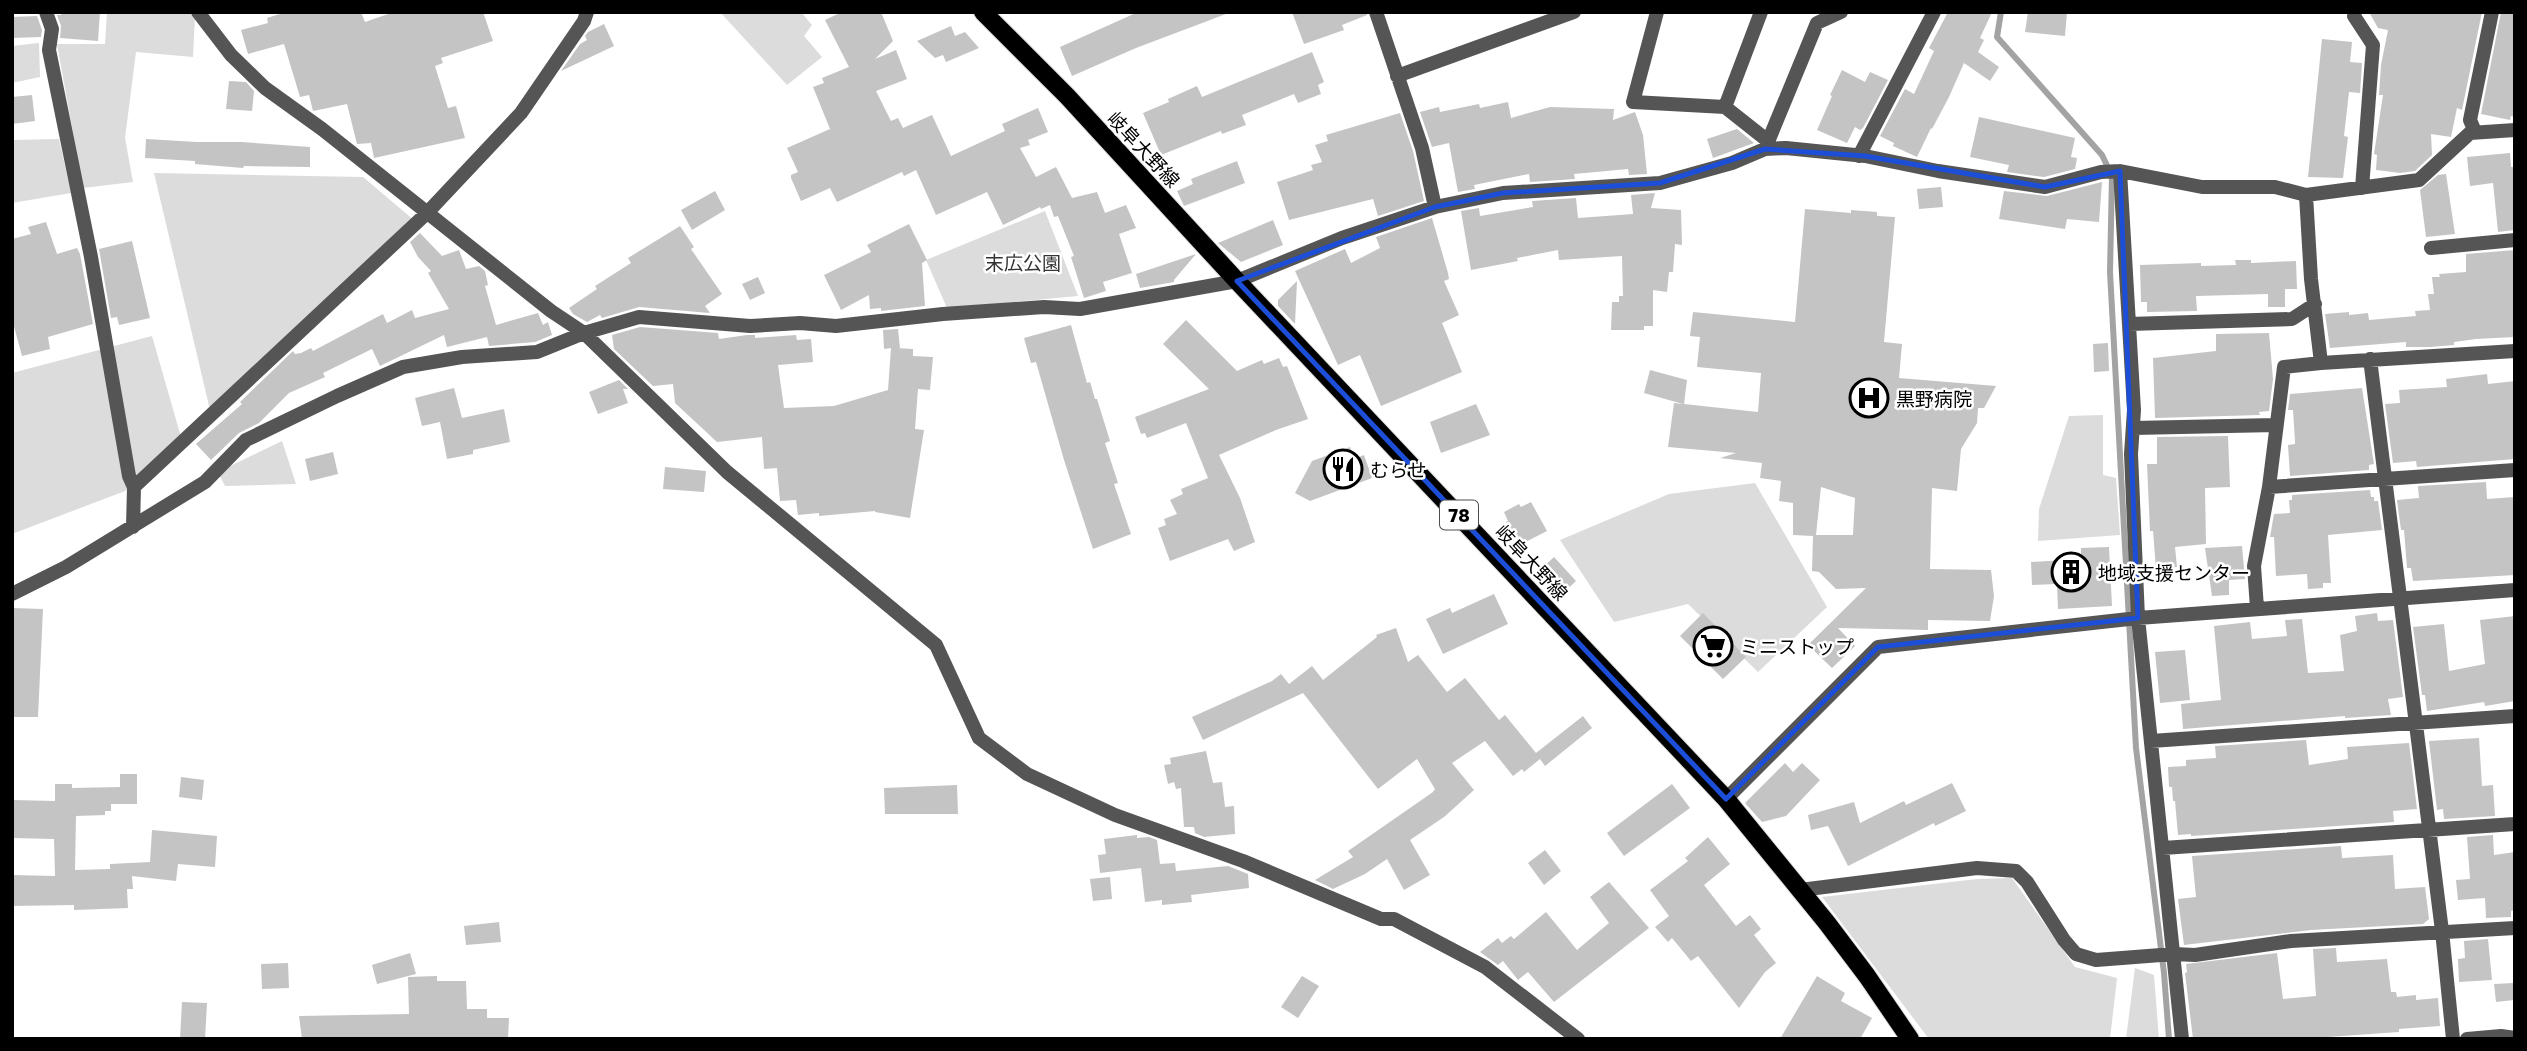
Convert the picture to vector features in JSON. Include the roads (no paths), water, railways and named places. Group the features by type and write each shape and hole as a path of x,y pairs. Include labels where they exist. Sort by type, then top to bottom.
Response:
{"main road":[{"name":"岐阜大野線","path":"983,12 1067,96 1237,281 1726,799 1867,976 1910,1039"}],"street":[{"path":"46,12 52,29 49,50 91,257 129,476 134,487 133,527"},
{"path":"198,12 231,55 265,88 322,129 551,312 584,333 727,472 936,645 979,738 1027,774 1115,815 1243,861 1381,919 1394,919 1485,967 1578,1039"},
{"path":"134,487 427,213 521,113 584,21 586,12"},
{"path":"1376,12 1405,91 1422,148 1435,207"},
{"path":"1398,76 1574,12"},
{"path":"1657,12 1633,102 1725,107 1767,145 1859,156 2045,187 2101,172 2120,171 2202,187 2276,187 2306,195 2419,180 2470,133 2515,130"},
{"path":"1725,107 1761,12"},
{"path":"12,594 66,567 205,482 246,440 403,367 462,358 537,352 584,333 639,317 750,326 800,323 836,326 943,313 1044,307 1080,309 1237,281 1342,238 1435,207 1503,193 1660,183 1721,167 1767,145 1817,23 1842,12"},
{"path":"1859,156 1934,12"},
{"path":"2355,12 2354,16 2374,45 2362,188"},
{"path":"2475,132 2470,120 2493,12"},
{"path":"2120,171 2134,410 2131,454 2138,618 2182,1039"},
{"path":"2306,195 2311,279 2322,363"},
{"path":"2431,248 2515,240"},
{"path":"2129,324 2292,319 2315,304"},
{"path":"2257,608 2254,566 2269,487 2284,367 2515,351"},
{"path":"2370,359 2442,931 2453,1039"},
{"path":"2133,428 2276,425"},
{"path":"2269,487 2515,470"},
{"path":"1726,799 1878,647 2138,618 2515,590"},
{"path":"2151,741 2515,716"},
{"path":"2163,848 2515,824"},
{"path":"1800,890 1977,868 2015,871 2027,881 2064,940 2076,954 2096,960 2195,955 2291,941 2515,928"},
{"path":"2467,1039 2501,1036 2515,1038"}],"waterway":[{"path":"2001,12 1997,37 2102,155 2112,176 2110,272 2136,748 2164,973 2169,1039"}],"place":[{"name":"黒野病院","path":"1869,398"},
{"name":"むらせ","path":"1343,469"},
{"name":"地域支援センター","path":"2071,572"},
{"name":"ミニストップ","path":"1713,646"}],"park label":[{"name":"末広公園","path":"1023,262"}]}
